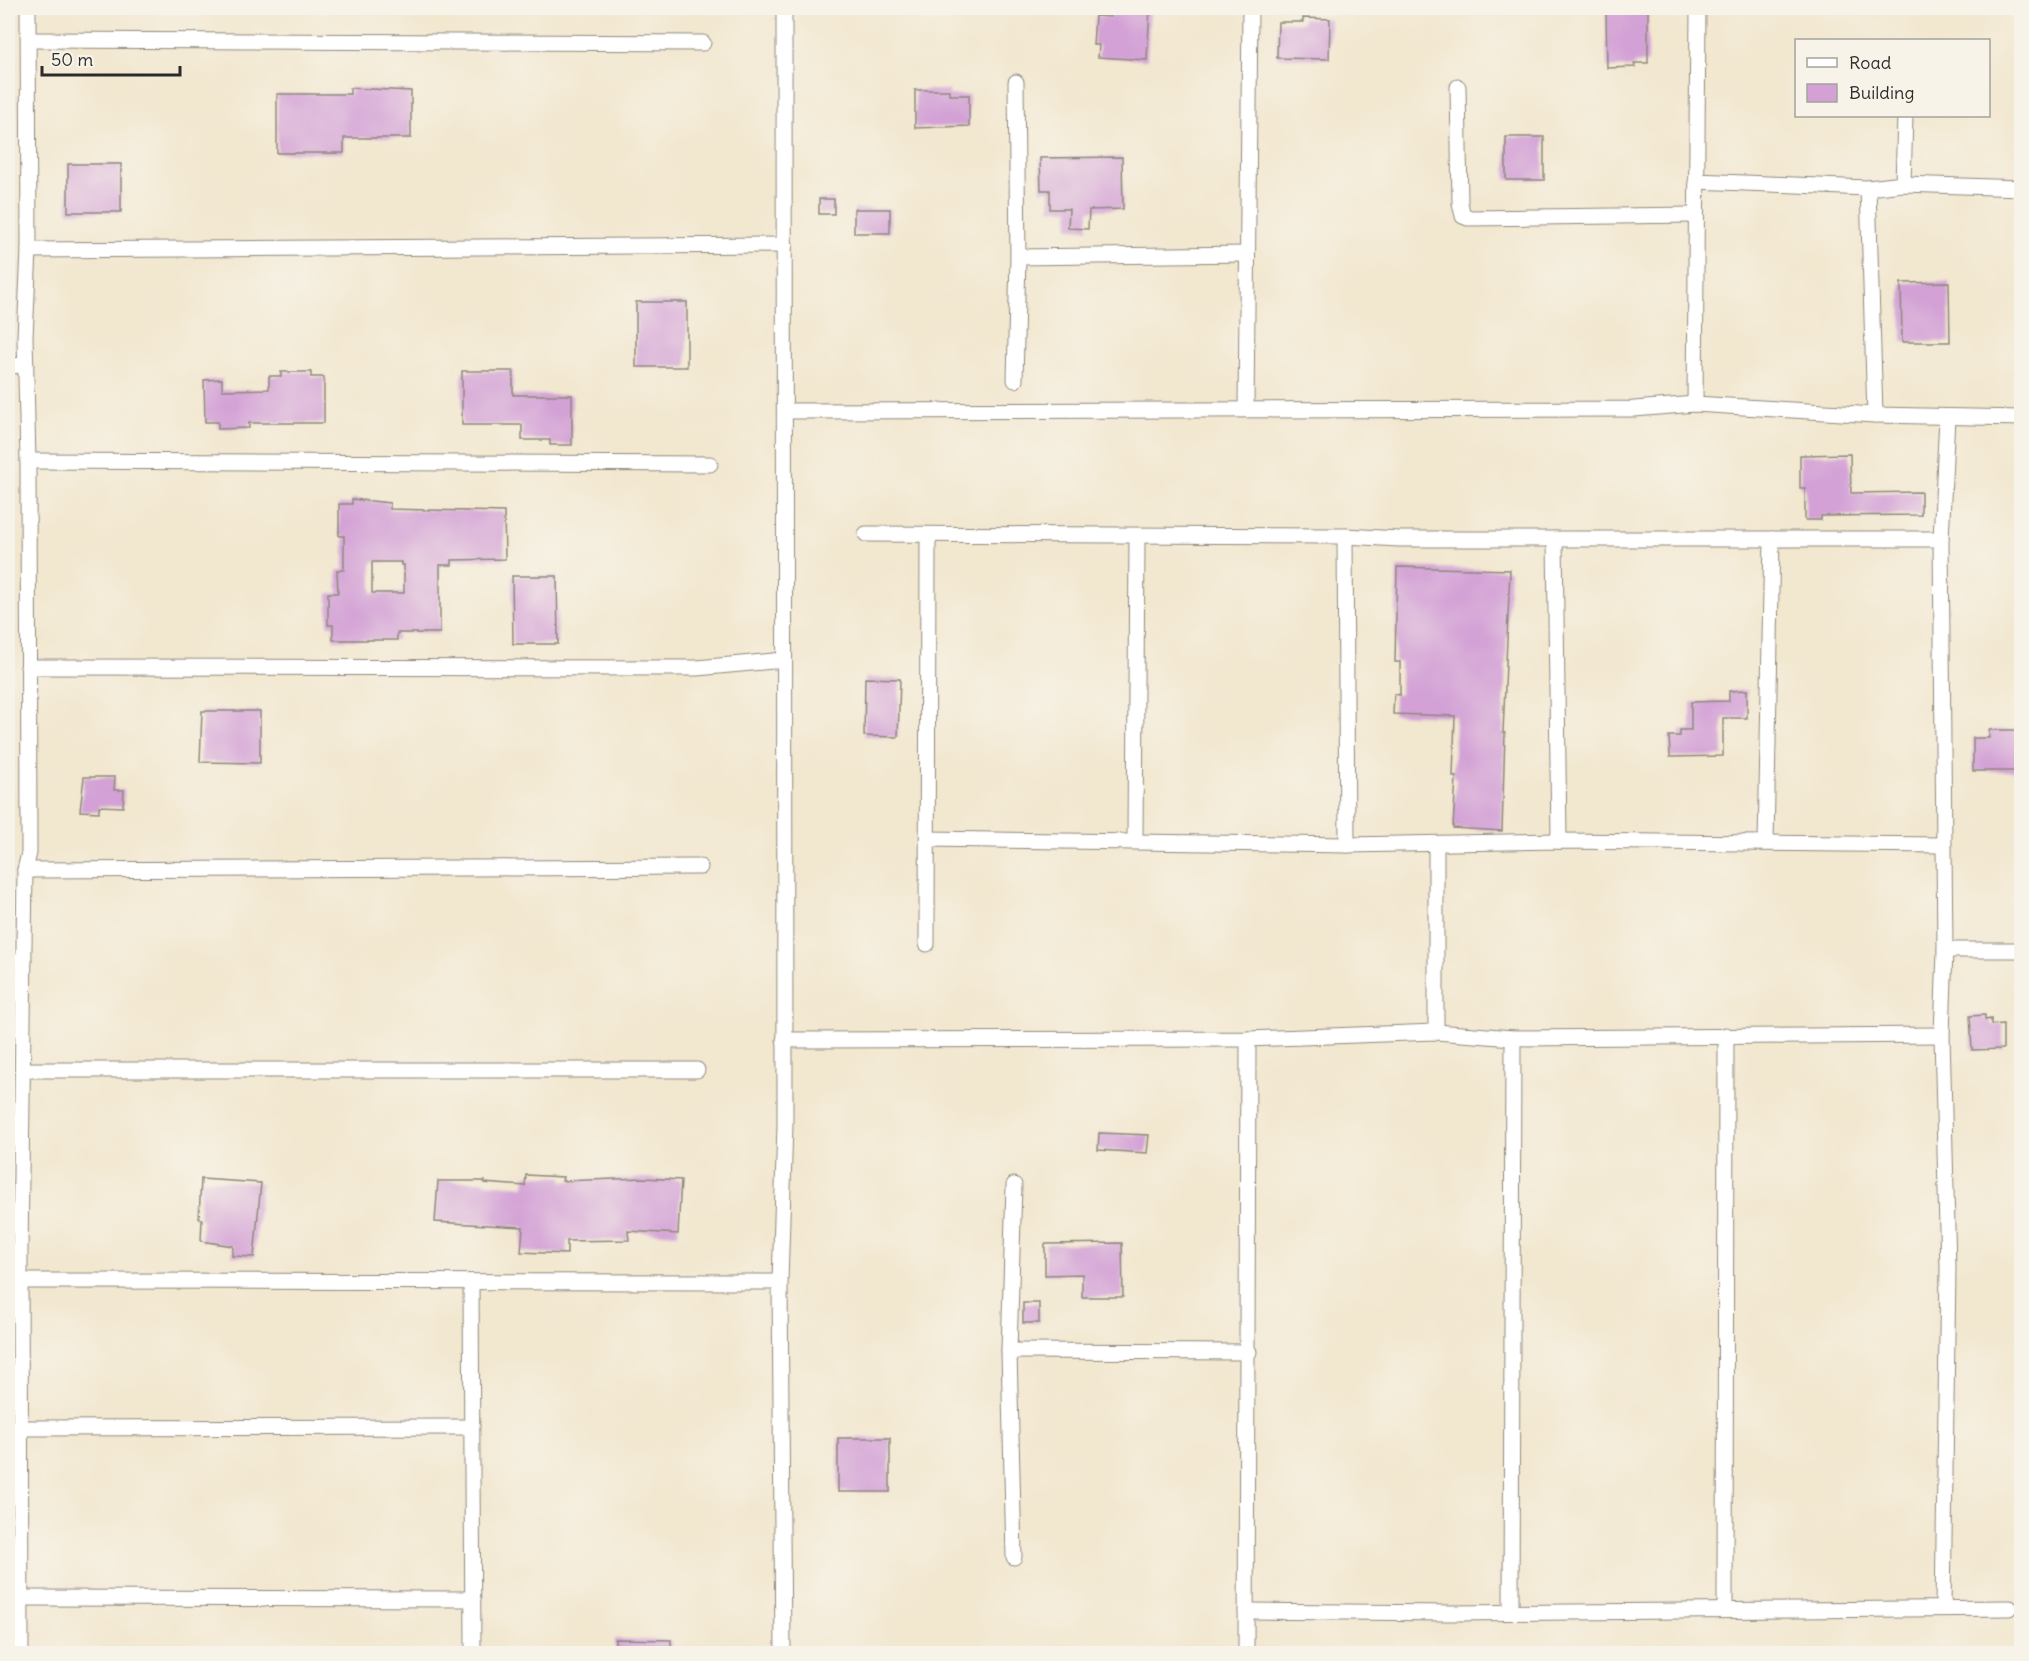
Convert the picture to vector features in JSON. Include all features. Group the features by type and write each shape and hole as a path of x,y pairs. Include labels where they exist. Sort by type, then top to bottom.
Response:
{"street":[{"path":"21,1653 16,1606 20,1428 20,1281 14,1178 24,1070 25,870 29,853 26,365 29,250 28,8"},
{"path":"783,1653 780,1282 785,1125 784,8"},
{"path":"1245,409 1250,8"},
{"path":"1695,404 1698,8"},
{"path":"29,40 703,43"},
{"path":"1015,380 1018,257 1016,82"},
{"path":"1458,87 1460,203 1463,216 1468,218 1695,215"},
{"path":"1902,184 1905,117"},
{"path":"1696,181 1868,188 1902,184 2022,188"},
{"path":"1868,188 1875,415"},
{"path":"29,250 785,245"},
{"path":"1018,257 1247,254"},
{"path":"8,366 26,365"},
{"path":"786,411 1634,409 1695,404 1875,415 2022,418"},
{"path":"1942,1607 1948,1268 1942,1035 1945,950 1941,538 1947,417"},
{"path":"28,461 710,464"},
{"path":"866,534 1137,537 1345,536 1399,540 1941,538"},
{"path":"927,944 928,535"},
{"path":"1345,536 1347,845"},
{"path":"1136,841 1137,537"},
{"path":"1555,539 1559,841"},
{"path":"1766,843 1772,539"},
{"path":"28,667 697,668 784,660"},
{"path":"928,839 1347,845 1559,841 1943,844"},
{"path":"1437,845 1437,1032"},
{"path":"25,870 700,867"},
{"path":"1945,950 2022,950"},
{"path":"8,961 24,961"},
{"path":"784,1040 1248,1039 1437,1032 1513,1038 1942,1035"},
{"path":"1725,1610 1726,1035"},
{"path":"1511,1612 1513,1038"},
{"path":"1246,1653 1249,1353 1248,1039"},
{"path":"24,1070 697,1070"},
{"path":"1014,1185 1009,1351 1014,1557"},
{"path":"20,1281 780,1282"},
{"path":"471,1282 473,1653"},
{"path":"1009,1351 1249,1353"},
{"path":"20,1428 472,1427"},
{"path":"16,1606 473,1599"},
{"path":"1246,1611 1511,1612 2010,1608"}],"building":[{"path":"1112,8 1150,8 1147,60 1098,57 1099,45 1093,45 1095,16 1111,17"},
{"path":"1606,8 1648,8 1648,63 1634,63 1635,67 1607,68"},
{"path":"1303,18 1330,19 1329,59 1277,58 1278,22 1303,22"},
{"path":"350,88 411,91 411,138 344,138 344,153 277,153 277,94 350,94"},
{"path":"915,90 949,90 949,95 969,95 969,126 915,128"},
{"path":"1506,137 1544,137 1544,180 1506,180"},
{"path":"1122,157 1123,209 1089,210 1088,229 1068,228 1069,209 1050,209 1050,190 1041,190 1040,158"},
{"path":"68,164 121,164 121,212 68,212"},
{"path":"819,199 834,199 834,214 819,214"},
{"path":"854,209 890,209 890,233 854,233"},
{"path":"1949,282 1950,342 1902,342 1901,283"},
{"path":"636,302 687,302 687,367 636,367"},
{"path":"462,371 513,371 513,395 572,395 572,445 550,445 550,440 522,440 522,425 462,425"},
{"path":"281,372 311,372 311,377 324,377 324,423 249,423 249,428 218,429 218,422 205,422 204,380 222,379 222,390 269,389 269,376 281,376"},
{"path":"1850,454 1851,493 1921,492 1921,515 1821,516 1821,520 1805,520 1805,488 1800,488 1800,455"},
{"path":"352,499 390,503 390,509 504,512 505,559 452,560 452,565 440,565 440,633 397,633 397,640 333,640 333,625 328,625 328,593 338,593 337,570 344,570 344,536 339,536 339,504 352,504","holes":["372,562 401,562 401,565 404,565 404,593 372,593"]},
{"path":"1397,567 1510,570 1503,733 1505,733 1502,831 1453,828 1456,777 1453,777 1455,716 1393,714 1394,694 1400,695 1400,662 1395,662"},
{"path":"512,576 557,576 558,644 513,644"},
{"path":"865,678 900,679 898,737 864,736"},
{"path":"1747,690 1747,718 1723,718 1723,756 1670,757 1669,736 1680,736 1680,730 1691,730 1691,702 1729,701 1729,691"},
{"path":"202,711 260,711 260,763 200,762"},
{"path":"1989,730 2022,730 2022,771 1973,771 1973,738 1989,738"},
{"path":"84,777 115,777 114,790 124,790 123,807 99,806 99,812 80,811"},
{"path":"1985,1015 1985,1020 1991,1019 1991,1025 2003,1024 2003,1049 1972,1050 1970,1016"},
{"path":"1099,1133 1149,1135 1147,1153 1098,1150"},
{"path":"526,1175 563,1177 562,1181 644,1178 681,1180 678,1234 628,1231 629,1240 567,1241 567,1254 521,1252 523,1227 435,1222 438,1181 485,1181 484,1183 525,1186"},
{"path":"201,1179 261,1183 254,1257 232,1256 233,1246 201,1241 202,1219 199,1218"},
{"path":"1122,1243 1123,1297 1082,1297 1082,1274 1045,1275 1045,1244"},
{"path":"1023,1303 1039,1303 1039,1323 1023,1323"},
{"path":"838,1438 890,1438 890,1492 838,1492"},
{"path":"615,1639 671,1640 671,1653 615,1653"}]}
